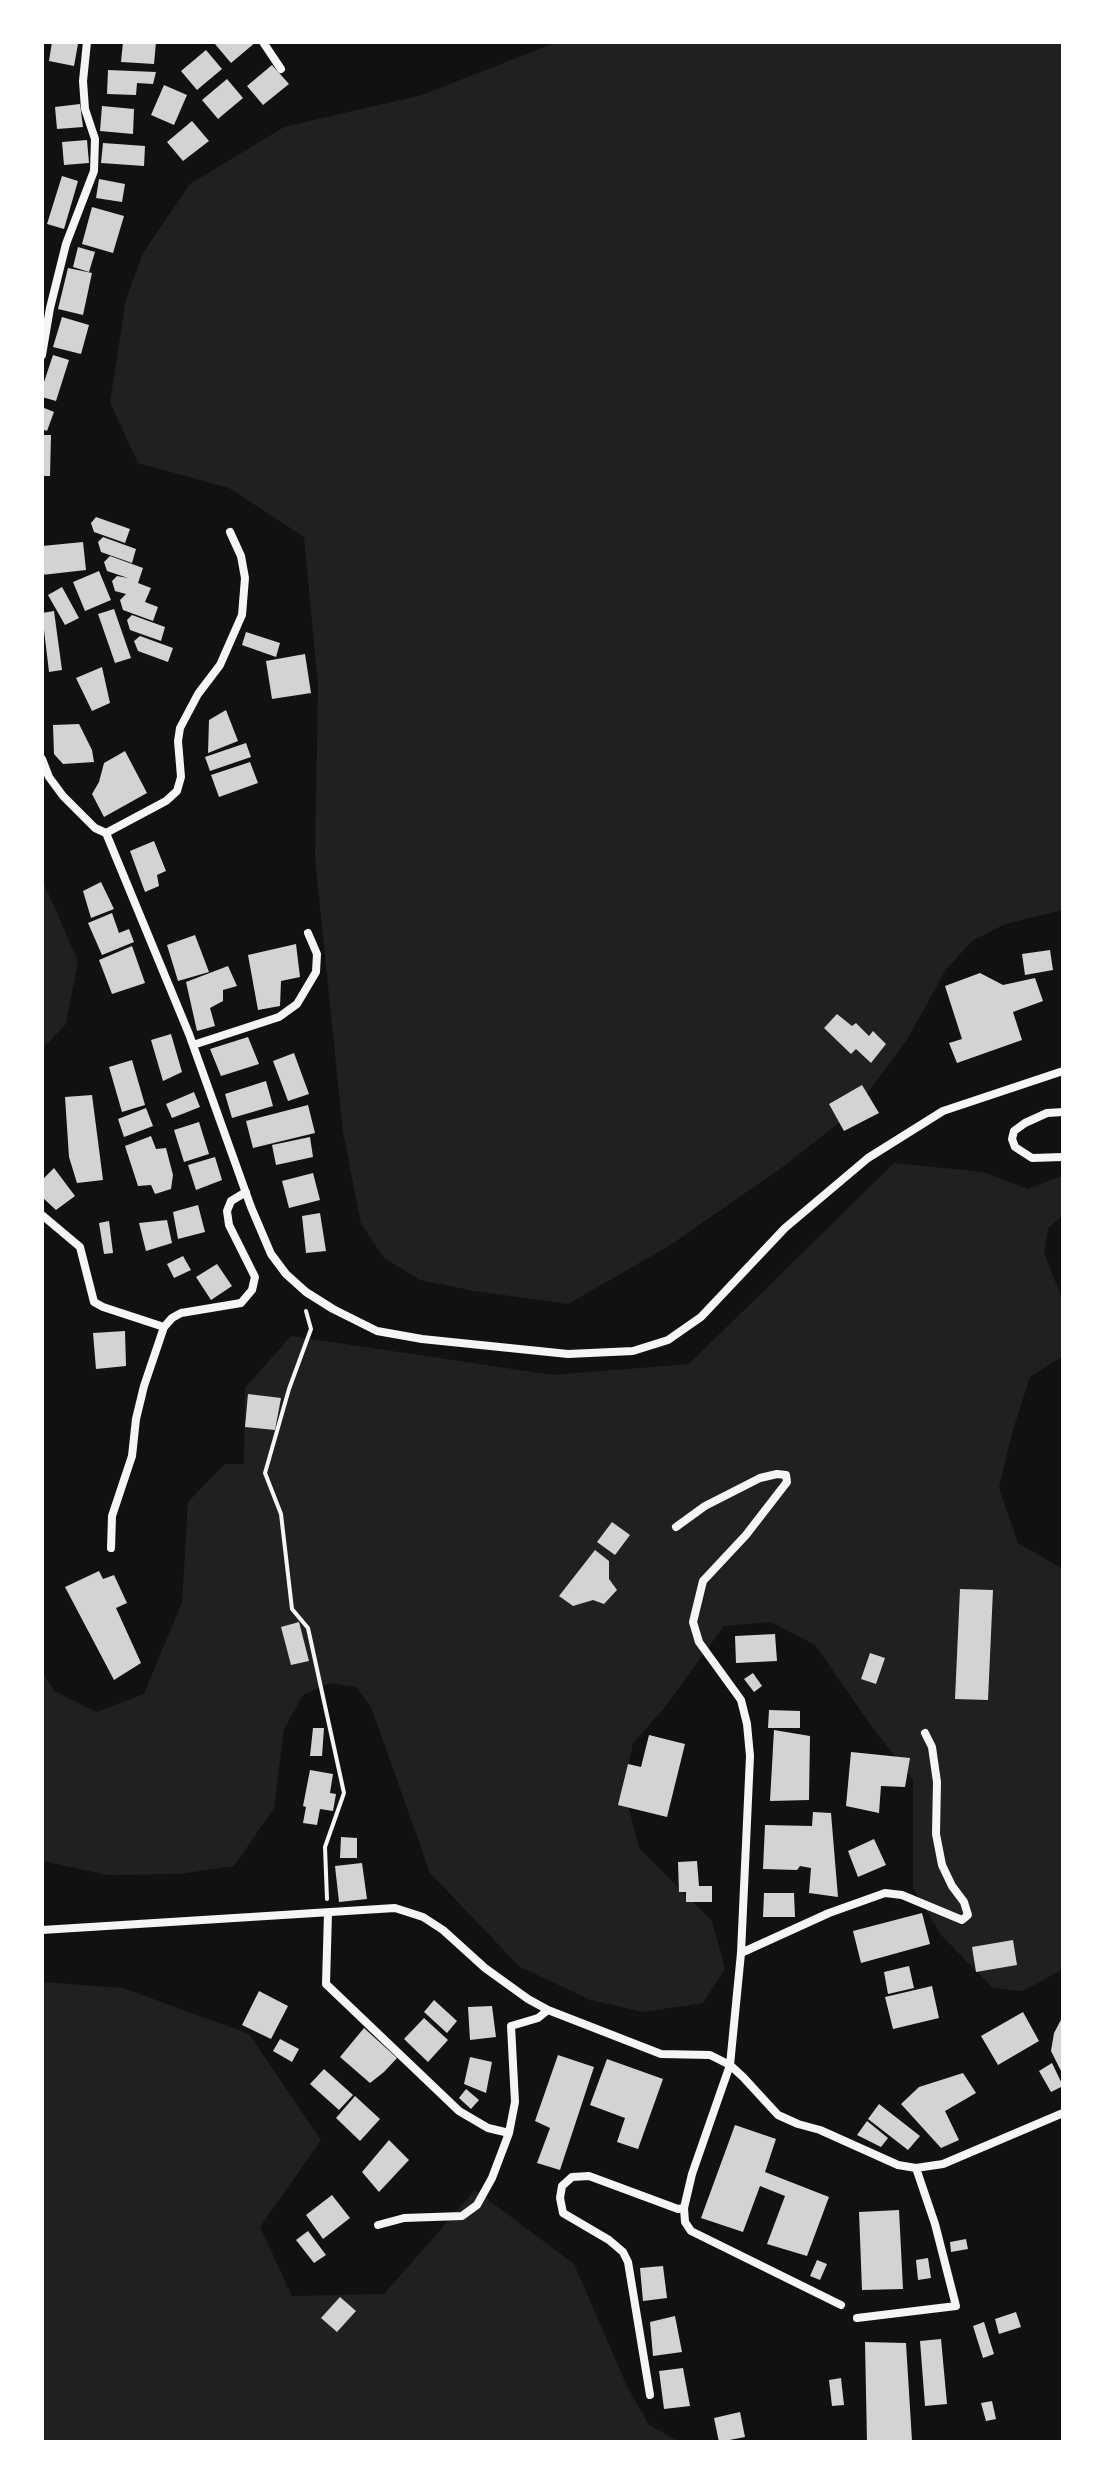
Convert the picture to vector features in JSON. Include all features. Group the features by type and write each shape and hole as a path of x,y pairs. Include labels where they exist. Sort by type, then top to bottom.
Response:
{"street":[{"path":"42,355 66,244 94,171 95,139 85,109 83,81 87,42"},
{"path":"263,42 281,69"},
{"path":"106,833 166,801 177,791 181,777 180,728 198,694 220,665 242,615 245,578 241,556 230,532"},
{"path":"42,759 49,777 63,796 95,828 106,833 193,1045 271,1254 299,1286 333,1309 377,1331 422,1339 568,1354 633,1351 668,1340 701,1317 785,1228 868,1158 943,1111 1063,1071"},
{"path":"193,1045 279,1017 297,1004 316,972 317,954 308,933"},
{"path":"1063,1112 1047,1113 1025,1123 1014,1131 1012,1139 1015,1147 1032,1158 1063,1157"},
{"path":"111,1548 112,1516 132,1456 144,1386 164,1327 181,1313 241,1303 252,1290 255,1277 229,1225 227,1211 231,1201 246,1192"},
{"path":"42,1215 80,1247 94,1302 164,1327"},
{"path":"676,1527 705,1506 760,1478 786,1475 787,1482 755,1524 703,1581 693,1622 699,1642 741,1700 750,1756 741,1953 730,2065 692,2174 684,2208 685,2222 691,2231 841,2305"},
{"path":"741,1953 829,1913 885,1893 902,1895 962,1920 968,1915 964,1902 942,1865 936,1834 937,1782 932,1747 925,1733"},
{"path":"42,1930 395,1908 423,1917 443,1930 485,1968 548,2010 661,2054 710,2055 730,2065 778,2115 820,2130 883,2160 916,2168 943,2164 1063,2113"},
{"path":"328,1913 326,1984 459,2111 488,2128 509,2133"},
{"path":"378,2225 404,2218 462,2216 471,2210 492,2178 509,2133 515,2102 511,2026 538,2018 548,2010"},
{"path":"857,2318 956,2306 935,2224 916,2168"},
{"path":"650,2395 628,2262 623,2252 609,2240 563,2213 560,2198 562,2186 572,2177 589,2176 678,2209 684,2208"}],"path":[{"path":"299,1286 311,1329 289,1389 265,1473 281,1514 292,1609 308,1628 344,1793 325,1847 328,1913"}],"shaded area":[{"path":"557,42 1063,42 1063,910 1005,924 972,941 945,971 908,1038 855,1110 784,1166 669,1246 568,1304 420,1280 384,1258 361,1224 343,1132 315,858 318,685 304,537 229,488 138,463 110,402 126,299 143,253 190,184 284,127 422,95"},
{"path":"42,879 78,961 66,1024 42,1049"},
{"path":"894,1163 983,1172 1028,1189 1063,1175 1063,1215 1048,1228 1044,1253 1063,1301 1063,1356 1030,1377 999,1488 1018,1543 1063,1569 1063,1969 1023,1991 993,1988 941,1935 913,1888 913,1780 815,1645 771,1622 724,1626 665,1707 633,1743 624,1789 639,1848 712,1921 725,1969 703,2003 643,2012 591,2000 520,1967 430,1873 371,1707 356,1687 330,1683 303,1695 284,1729 274,1808 234,1866 180,1874 108,1875 42,1861 42,1670 54,1691 96,1712 144,1694 182,1602 188,1502 225,1464 244,1464 245,1388 291,1336 553,1375 689,1364"},
{"path":"42,1982 123,1988 249,2034 321,2140 260,2227 292,2296 384,2294 475,2190 574,2264 627,2386 649,2425 680,2442 42,2442"}],"building":[{"path":"52,42 78,44 74,66 49,61"},
{"path":"123,42 156,42 154,64 121,62"},
{"path":"256,42 231,63 215,44"},
{"path":"206,50 222,69 197,90 181,71"},
{"path":"272,65 289,84 263,105 247,86"},
{"path":"108,70 156,72 153,84 137,83 136,95 107,94"},
{"path":"227,79 243,98 218,119 202,100"},
{"path":"164,85 187,95 174,125 151,115"},
{"path":"80,104 83,127 57,129 55,107"},
{"path":"102,106 134,109 133,134 100,131"},
{"path":"192,121 209,141 183,161 167,142"},
{"path":"87,140 89,163 64,165 62,142"},
{"path":"103,143 145,146 144,166 101,163"},
{"path":"62,176 78,181 64,229 47,224"},
{"path":"99,179 125,184 122,202 96,198"},
{"path":"92,207 124,216 113,253 82,244"},
{"path":"78,247 95,252 89,272 73,267"},
{"path":"68,268 92,273 83,315 58,309"},
{"path":"62,317 89,325 81,354 53,347"},
{"path":"53,355 69,360 56,401 42,397"},
{"path":"42,407 54,412 47,431 42,429"},
{"path":"42,435 51,435 50,476 42,476"},
{"path":"96,517 130,529 125,543 94,532 91,523"},
{"path":"103,537 136,549 132,563 101,552 98,542"},
{"path":"83,542 86,570 42,575 42,546"},
{"path":"110,556 143,568 138,583 151,588 145,602 158,607 153,621 123,610 120,600 126,594 115,591 112,581 117,576 128,578 107,571 104,562"},
{"path":"99,571 111,600 85,611 73,582"},
{"path":"62,587 79,618 65,625 48,595"},
{"path":"114,609 131,658 115,663 98,614"},
{"path":"54,611 62,670 49,672 42,613"},
{"path":"132,615 165,627 161,641 130,630 127,620"},
{"path":"246,632 280,643 276,657 242,645"},
{"path":"140,636 173,648 168,662 138,651 134,641"},
{"path":"305,654 311,693 272,699 266,661"},
{"path":"102,667 110,703 92,711 76,678"},
{"path":"226,710 238,741 208,753 209,720"},
{"path":"79,724 92,750 94,762 63,764 54,754 53,725"},
{"path":"246,743 251,757 210,771 205,757"},
{"path":"125,751 147,793 104,817 92,794 104,763"},
{"path":"250,762 258,783 219,797 211,775"},
{"path":"154,841 166,871 157,875 159,886 145,892 130,851"},
{"path":"101,882 114,909 91,918 83,891"},
{"path":"112,913 119,933 129,929 134,942 102,955 88,923"},
{"path":"195,935 209,972 178,981 167,945"},
{"path":"296,944 300,977 281,981 280,1006 258,1010 248,955"},
{"path":"132,946 145,983 112,994 99,960"},
{"path":"1050,950 1053,970 1025,975 1022,954"},
{"path":"228,966 237,986 223,990 223,1001 210,1008 215,1026 197,1031 186,982"},
{"path":"980,973 1003,985 1035,978 1043,1001 1013,1012 1022,1040 957,1063 949,1043 962,1039 945,986"},
{"path":"837,1014 852,1026 856,1023 869,1036 873,1031 886,1044 871,1063 856,1049 851,1054 824,1028"},
{"path":"171,1034 182,1072 163,1081 151,1040"},
{"path":"248,1037 259,1064 221,1076 210,1049"},
{"path":"294,1053 309,1094 288,1101 273,1061"},
{"path":"132,1060 145,1105 122,1112 109,1067"},
{"path":"266,1081 273,1106 232,1118 225,1094"},
{"path":"862,1085 879,1113 844,1131 829,1104"},
{"path":"194,1092 200,1107 172,1118 166,1104"},
{"path":"92,1095 103,1180 77,1183 69,1157 65,1097"},
{"path":"308,1105 315,1133 253,1148 246,1121"},
{"path":"146,1108 153,1126 124,1137 118,1119"},
{"path":"199,1122 209,1154 184,1162 174,1130"},
{"path":"151,1136 156,1149 166,1148 173,1175 171,1189 155,1194 151,1185 138,1186 125,1146"},
{"path":"310,1137 313,1157 276,1165 272,1145"},
{"path":"215,1157 222,1180 196,1190 188,1165"},
{"path":"54,1168 75,1196 56,1210 42,1197 42,1180"},
{"path":"313,1173 320,1200 289,1208 282,1181"},
{"path":"198,1205 205,1232 178,1239 173,1212"},
{"path":"320,1213 326,1251 306,1253 302,1216"},
{"path":"167,1220 172,1243 146,1251 139,1223"},
{"path":"109,1221 113,1253 104,1254 99,1223"},
{"path":"183,1256 191,1270 174,1278 167,1264"},
{"path":"217,1264 232,1286 211,1300 196,1277"},
{"path":"125,1331 126,1366 96,1369 93,1333"},
{"path":"248,1394 281,1398 275,1430 245,1427"},
{"path":"612,1522 630,1535 615,1555 597,1542"},
{"path":"595,1550 609,1561 609,1579 617,1590 604,1604 593,1600 573,1606 559,1596"},
{"path":"99,1571 103,1579 114,1575 127,1603 116,1608 141,1663 114,1680 65,1587"},
{"path":"960,1589 993,1590 988,1700 955,1699"},
{"path":"299,1622 309,1661 291,1665 281,1627"},
{"path":"775,1634 777,1661 736,1663 735,1636"},
{"path":"870,1653 885,1658 876,1684 861,1679"},
{"path":"753,1673 762,1686 754,1692 744,1679"},
{"path":"769,1710 800,1711 800,1728 768,1728"},
{"path":"313,1728 324,1728 322,1756 310,1756"},
{"path":"774,1730 810,1736 809,1800 770,1801"},
{"path":"649,1735 685,1744 667,1817 618,1805 628,1764 641,1767"},
{"path":"851,1752 910,1758 905,1787 881,1786 879,1813 846,1806"},
{"path":"310,1770 333,1774 330,1793 336,1794 333,1811 320,1809 317,1825 303,1823"},
{"path":"813,1812 831,1813 838,1897 809,1893 811,1868 763,1869 765,1825 812,1826"},
{"path":"341,1837 357,1838 357,1858 340,1858"},
{"path":"874,1839 886,1865 858,1877 848,1851"},
{"path":"697,1861 699,1886 712,1886 712,1902 686,1902 686,1892 679,1892 678,1862"},
{"path":"362,1863 367,1899 339,1902 335,1866"},
{"path":"764,1893 794,1893 795,1917 763,1917"},
{"path":"922,1913 930,1944 861,1963 853,1931"},
{"path":"1013,1940 1017,1965 976,1972 972,1947"},
{"path":"909,1966 914,1988 888,1994 884,1972"},
{"path":"932,1986 939,2018 893,2029 885,1997"},
{"path":"259,1991 288,2006 271,2039 242,2025"},
{"path":"434,2000 457,2021 447,2033 424,2012"},
{"path":"492,2006 496,2037 470,2040 468,2007"},
{"path":"1023,2012 1039,2041 998,2065 981,2036"},
{"path":"1063,2016 1063,2075 1051,2051 1054,2033"},
{"path":"424,2018 448,2040 428,2062 404,2039"},
{"path":"364,2028 397,2058 370,2083 340,2057"},
{"path":"280,2039 299,2049 292,2062 273,2051"},
{"path":"558,2055 594,2067 560,2170 537,2163 550,2128 535,2121"},
{"path":"470,2057 492,2062 486,2093 464,2084"},
{"path":"607,2059 663,2079 638,2149 617,2142 625,2118 590,2105"},
{"path":"1052,2063 1063,2086 1051,2092 1039,2071"},
{"path":"324,2069 353,2095 339,2110 310,2084"},
{"path":"963,2073 976,2093 945,2111 959,2140 941,2148 901,2104 919,2087"},
{"path":"466,2089 479,2100 471,2109 459,2098"},
{"path":"355,2096 380,2119 360,2141 336,2118"},
{"path":"879,2104 920,2136 908,2150 868,2119"},
{"path":"867,2121 888,2138 881,2147 857,2135"},
{"path":"735,2125 776,2139 765,2172 829,2197 807,2256 767,2244 785,2196 760,2186 743,2232 701,2218"},
{"path":"389,2140 409,2160 379,2192 362,2172"},
{"path":"332,2195 350,2218 323,2239 306,2215"},
{"path":"899,2210 903,2289 862,2290 859,2212"},
{"path":"308,2231 326,2255 314,2263 296,2240"},
{"path":"966,2239 968,2249 951,2252 950,2242"},
{"path":"928,2258 931,2278 918,2280 916,2260"},
{"path":"817,2260 827,2264 820,2280 810,2276"},
{"path":"663,2266 667,2298 643,2301 640,2268"},
{"path":"340,2297 356,2311 337,2332 321,2318"},
{"path":"1016,2312 1021,2327 999,2334 995,2319"},
{"path":"675,2316 682,2352 653,2356 650,2322"},
{"path":"984,2322 994,2354 983,2358 973,2326"},
{"path":"941,2339 947,2404 925,2406 920,2341"},
{"path":"865,2342 906,2343 912,2441 867,2442"},
{"path":"683,2368 690,2406 664,2409 659,2371"},
{"path":"841,2378 844,2405 832,2406 829,2380"},
{"path":"992,2401 996,2419 986,2421 981,2403"},
{"path":"740,2412 745,2437 719,2442 714,2418"}]}
